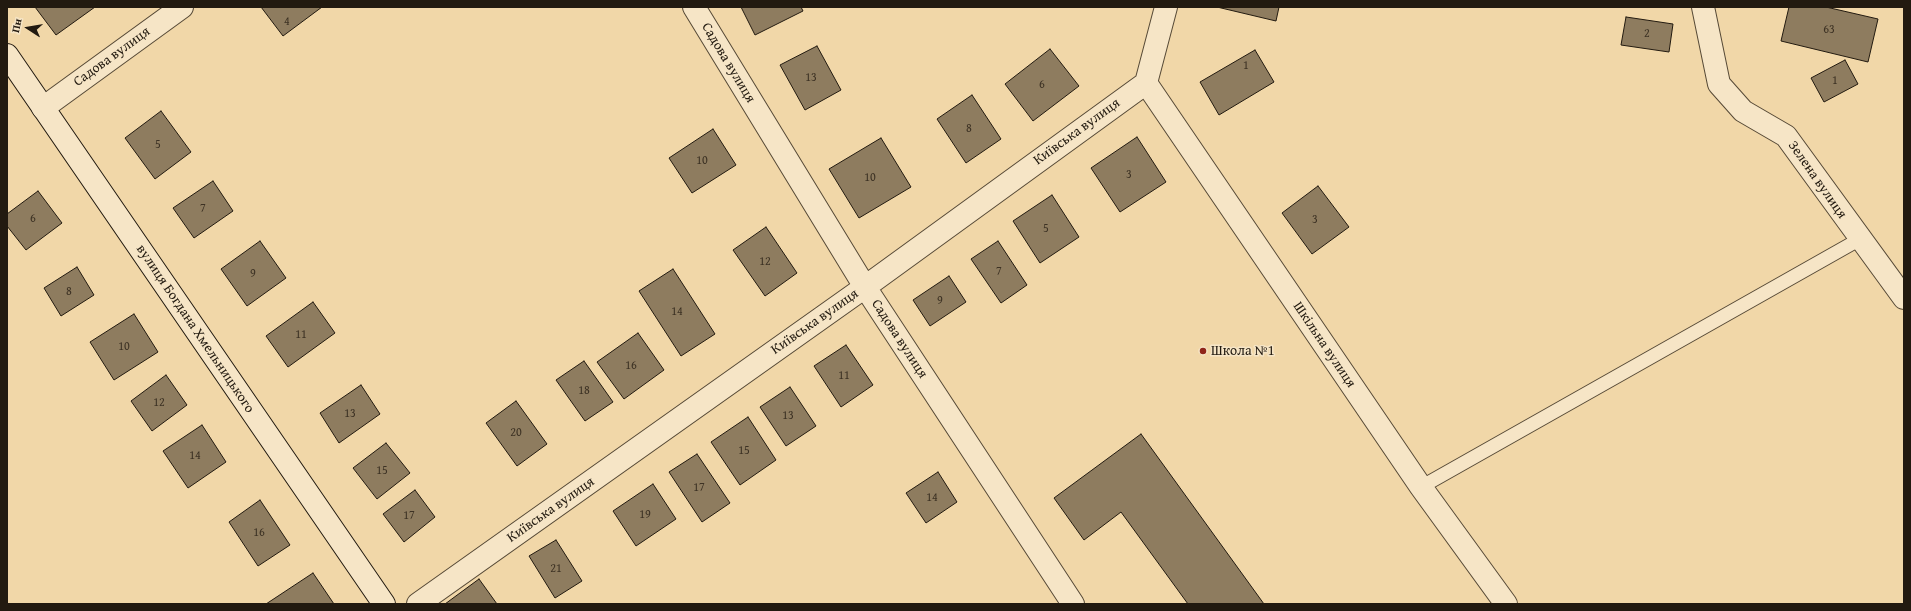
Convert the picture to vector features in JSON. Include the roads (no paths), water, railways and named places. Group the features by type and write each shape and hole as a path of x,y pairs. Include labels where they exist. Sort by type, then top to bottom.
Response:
{"street":[{"name":"Садова вулиця","path":"43,108 182,7"},
{"name":"Садова вулиця","path":"694,7 865,287 1073,604"},
{"path":"1146,83 1166,7"},
{"name":"Зелена вулиця","path":"1703,7 1719,84 1743,111 1786,136 1904,298"},
{"name":"вулиця Богдана Хмельницького","path":"7,55 384,604"},
{"name":"Київська вулиця","path":"418,604 865,287 1146,83"},
{"name":"Шкільна вулиця","path":"1146,83 1420,487 1506,604"}],"lane":[{"path":"1420,487 1860,239"}],"place":[{"name":"Школа №1","path":"1203,351"}]}
